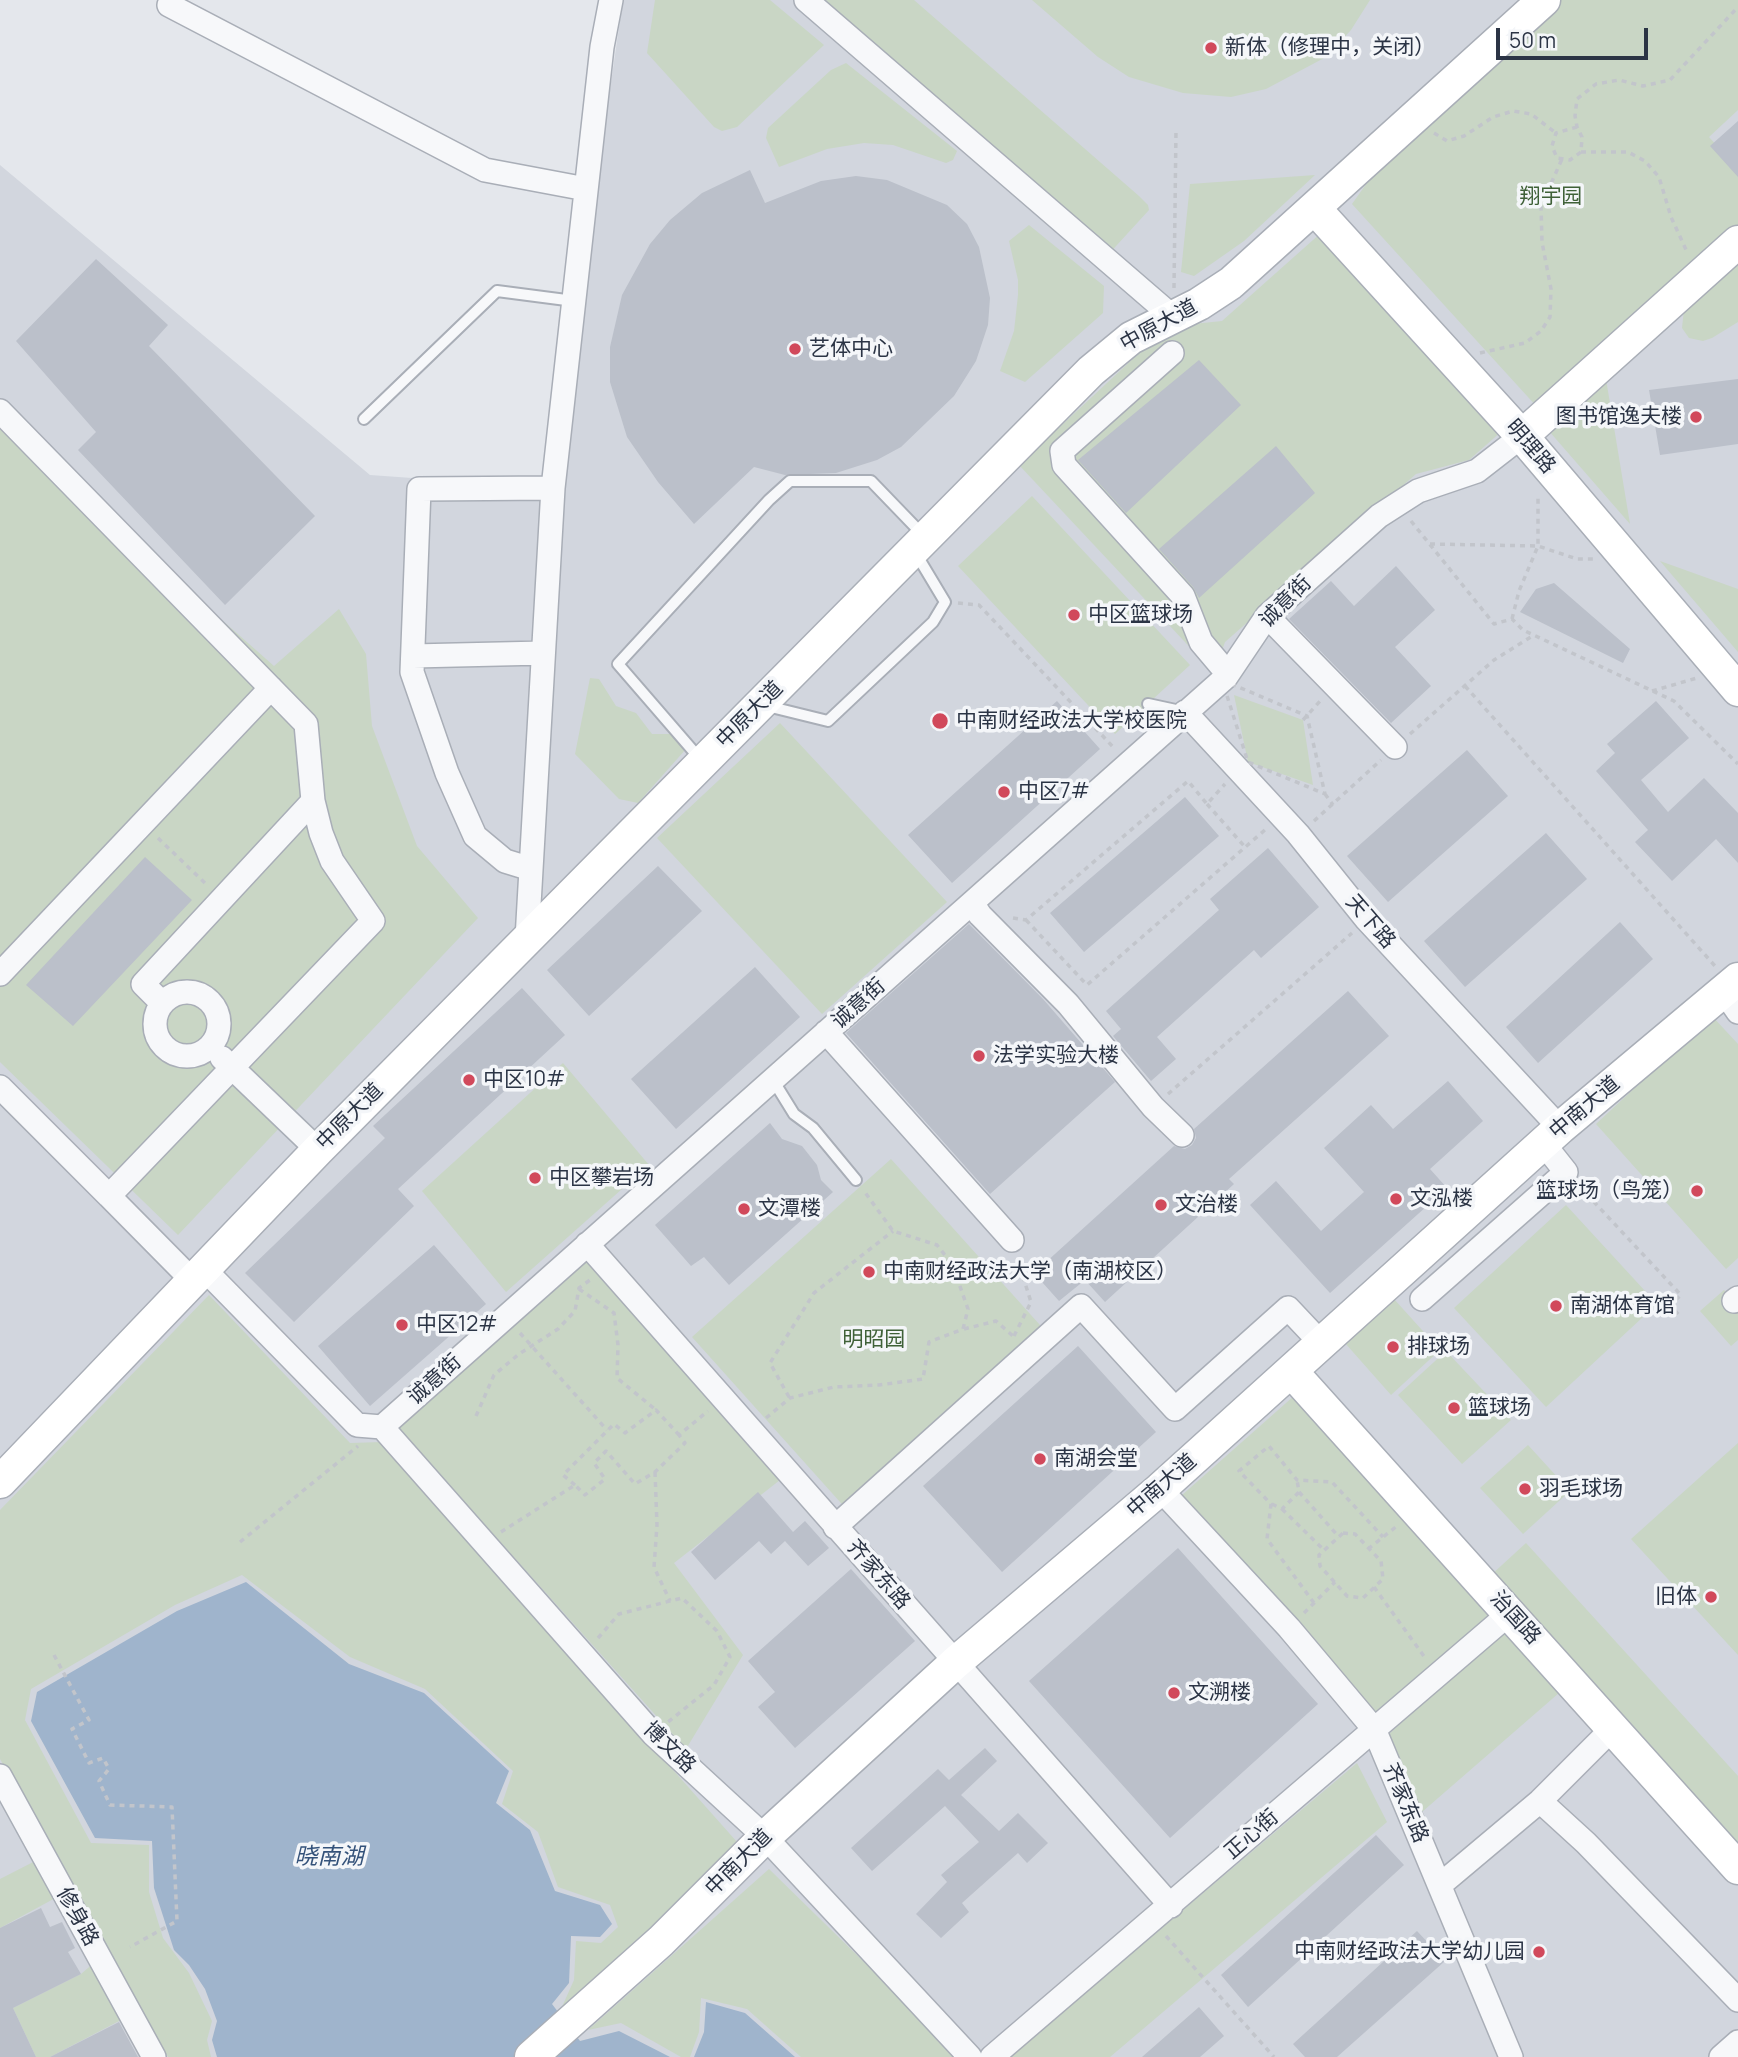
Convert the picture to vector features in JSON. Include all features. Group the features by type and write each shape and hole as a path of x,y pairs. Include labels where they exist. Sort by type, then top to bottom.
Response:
{"main road":[{"name":"中原大道","path":"0,1482 318,1150 1111,353 1142,332 1231,284 1316,210 1544,0"},
{"name":"明理路","path":"1316,210 1522,436 1738,690"},
{"path":"1522,436 1738,242"},
{"name":"中南大道","path":"531,2057 661,1941 765,1837 955,1663 1160,1489 1551,1136 1733,992"},
{"name":"治国路","path":"1291,1371 1738,1868"}],"street":[{"path":"527,939 552,488 602,47 611,0"},
{"path":"806,0 1173,317"},
{"path":"169,5 485,170 586,189"},
{"path":"1172,353 1062,451 1064,465 1183,596 1201,642 1225,677"},
{"path":"0,411 306,724 313,801 332,861 373,921 109,1196"},
{"name":"诚意街","path":"382,1427 826,1032 976,909 1128,764 1225,677 1267,616 1396,503 1418,491 1477,471 1522,436"},
{"path":"531,869 505,862 475,836 447,773 412,672 419,489 552,488"},
{"path":"1267,616 1395,747"},
{"path":"413,656 543,653"},
{"path":"0,974 271,688"},
{"name":"天下路","path":"1185,712 1244,766 1280,816 1298,834 1367,920 1551,1136 1566,1172"},
{"path":"162,1003 143,984 313,801"},
{"path":"976,909 1068,1004 1153,1107 1182,1135"},
{"path":"188,992 208,999 219,1017 217,1038 210,1047 202,1053 182,1057 164,1048 155,1028 155,1017 162,1003 177,993 188,992"},
{"path":"826,1032 1012,1240"},
{"path":"210,1047 318,1150"},
{"path":"0,1087 109,1196 357,1424 382,1427"},
{"path":"1422,1299 1566,1172"},
{"name":"齐家东路","path":"587,1244 1171,1906"},
{"path":"835,1527 1023,1343 1081,1306 1175,1409 1288,1308 1321,1343"},
{"name":"博文路","path":"382,1427 653,1734 765,1837 970,2057"},
{"name":"齐家东路","path":"1160,1489 1289,1628 1374,1729 1511,2057"},
{"name":"正心街","path":"992,2057 1510,1613"},
{"path":"1440,1885 1540,1801 1613,1728"},
{"name":"修身路","path":"0,1776 155,2057"},
{"path":"1540,1801 1586,1843 1738,2000"},
{"path":"1721,2057 1738,2042"}],"lane":[{"path":"364,419 497,291 573,302"},
{"path":"703,762 618,664 769,500 790,481 871,481 920,544 945,602 933,622 828,721 811,719 778,706 760,705"},
{"path":"1148,704 1185,712"},
{"path":"773,1080 794,1114 813,1128 856,1180"}],"path":[{"path":"1581,152 1583,138 1577,127 1577,99 1596,84 1619,80 1643,86 1670,80 1738,7"},
{"path":"1409,124 1447,141 1464,136 1493,117 1513,111 1531,114 1556,133"},
{"path":"1556,133 1577,127"},
{"path":"1173,317 1176,130"},
{"path":"1556,133 1552,146 1557,158 1570,160 1581,152 1628,152 1644,161 1659,177 1671,217 1699,278"},
{"path":"1452,359 1525,343 1541,331 1550,317 1551,289 1542,242 1541,206 1562,159"},
{"path":"1512,619 1519,591 1538,546 1538,494"},
{"path":"1396,503 1494,624 1512,619"},
{"path":"1430,544 1538,546 1577,559 1596,559 1618,549"},
{"path":"945,602 979,605 1128,764"},
{"path":"1512,619 1534,635 1674,701 1738,764"},
{"path":"1298,834 1494,660 1534,635"},
{"path":"1225,677 1305,718 1325,794 1333,805"},
{"path":"1225,677 1244,766"},
{"path":"1305,718 1335,686"},
{"path":"1465,686 1733,992"},
{"path":"1244,766 1325,794"},
{"path":"1207,804 1244,766"},
{"path":"1026,920 1188,781 1245,847"},
{"path":"976,909 1026,920 1087,985 1280,816"},
{"path":"143,824 222,899"},
{"path":"1153,1107 1367,920"},
{"path":"1566,1172 1681,1295 1670,1305 1679,1315"},
{"path":"856,1180 893,1231 937,1245 952,1264 968,1309 963,1329"},
{"path":"790,1398 770,1363 814,1293 893,1231"},
{"path":"751,1430 790,1398 834,1387 923,1379 929,1342 963,1329 996,1321 1023,1343 1031,1301 1012,1240"},
{"path":"550,1277 579,1288 614,1313 618,1345 617,1378 656,1410 685,1443 655,1472 635,1483 606,1451 594,1463 606,1479 585,1495 563,1475 614,1424 625,1433 656,1410"},
{"path":"476,1416 494,1375 531,1345 558,1329 575,1311 579,1288 587,1280 623,1285"},
{"path":"505,1318 607,1430"},
{"path":"679,1435 723,1399"},
{"path":"240,1542 382,1427"},
{"path":"1324,1550 1282,1509 1271,1504 1240,1471 1269,1446 1297,1480 1299,1492 1339,1537"},
{"path":"655,1472 657,1525 654,1567 670,1601"},
{"path":"1297,1480 1332,1482 1383,1537"},
{"path":"484,1544 525,1514 575,1485"},
{"path":"1282,1509 1299,1492"},
{"path":"1271,1504 1266,1539 1314,1603"},
{"path":"1368,1549 1416,1509"},
{"path":"1343,1533 1355,1534 1368,1549 1381,1561 1383,1579 1363,1598 1347,1596 1320,1566 1319,1555 1343,1533"},
{"path":"1289,1628 1335,1582"},
{"path":"1374,1587 1438,1676"},
{"path":"583,1656 619,1614 682,1598 717,1631 730,1657 714,1685 653,1734"},
{"path":"54,1655 89,1720 72,1729 89,1763 103,1758 109,1769 99,1781 110,1805 172,1807 177,1921 130,1947"},
{"path":"1153,1921 1274,2057"}],"shaded area":[{"name":"中南财经政法大学（南湖校区）","path":"623,0 1738,0 1738,2057 0,2057 0,165 370,475 552,488"}],"green space":[{"path":"655,0 770,0 824,45 737,127 722,131 714,127 647,53"},
{"path":"808,0 914,0 1139,196 1149,210 1106,257"},
{"name":"新体（修理中，关闭）","path":"1032,0 1370,0 1351,30 1326,57 1266,89 1231,97 1183,93 1129,77 1098,57"},
{"name":"翔宇园","path":"1548,0 1738,0 1738,110 1709,137 1738,169 1738,226 1538,408 1352,204 1409,124"},
{"path":"846,63 957,151 953,160 946,163 893,145 864,143 827,149 779,167 766,138 768,128 831,70"},
{"path":"1315,175 1244,241 1194,276 1181,272 1190,184"},
{"path":"1029,225 1104,286 1103,313 1025,382 1000,371 1014,331 1018,295 1018,280 1009,241"},
{"path":"1322,232 1502,431 1469,460 1416,474 1225,642 1214,673 1019,465 1152,341 1193,324 1222,321"},
{"path":"1738,258 1738,322 1703,341 1689,338 1682,328 1684,309"},
{"path":"1604,367 1630,524 1542,423"},
{"path":"0,424 274,666 339,609 366,654 372,726 417,846 478,918 178,1235 0,1062"},
{"name":"中区篮球场","path":"1032,496 1190,665 1115,734 958,566"},
{"path":"1660,561 1738,589 1738,652"},
{"path":"590,678 599,679 616,706 636,713 652,734 670,734 686,749 638,803 619,799 575,754"},
{"path":"1234,695 1303,720 1313,785 1248,762"},
{"path":"780,723 947,902 822,1014 657,838"},
{"name":"篮球场（鸟笼）","path":"1712,1016 1738,1044 1738,1258 1726,1269 1596,1124"},
{"name":"中区攀岩场","path":"563,1063 649,1165 506,1292 422,1191"},
{"name":"明昭园","path":"891,1159 1057,1344 858,1522 692,1337"},
{"name":"南湖体育馆","path":"1566,1205 1657,1304 1546,1407 1454,1308"},
{"path":"585,1258 780,1480 674,1563 743,1655 686,1749 397,1427"},
{"path":"1724,1290 1738,1306 1738,1340 1731,1346 1700,1311"},
{"path":"209,1295 350,1443 382,1442 745,1851 561,2009 574,1980 576,1941 601,1943 618,1927 610,1905 558,1887 538,1832 502,1804 513,1771 425,1689 350,1657 242,1575 175,1605 31,1689 25,1720 91,1843 149,1845 149,1892 163,1938 189,1973 212,2021 207,2040 211,2057 168,2057 0,1759 0,1510"},
{"name":"排球场","path":"1394,1299 1440,1350 1391,1395 1345,1343"},
{"name":"篮球场","path":"1446,1351 1511,1420 1462,1464 1398,1395"},
{"path":"1312,1380 1490,1576 1526,1543 1738,1776 1738,1854 1509,1600 1378,1714 1181,1496"},
{"name":"旧体","path":"1738,1443 1738,1655 1631,1539"},
{"name":"羽毛球场","path":"1528,1445 1570,1491 1523,1534 1480,1488"},
{"path":"1510,1621 1567,1686 1407,1825 1373,1749"},
{"path":"1357,1763 1387,1822 1110,2057 1009,2057"},
{"path":"41,1858 59,1896 0,1928 0,1879"},
{"path":"769,1869 961,2057 801,2057 747,2009 701,1998 699,2032 690,2057 681,2057 621,2023 588,2030"},
{"path":"95,1962 123,2019 50,2057 36,2057 13,2008 81,1974"}],"water":[{"name":"晓南湖","path":"246,1582 349,1664 424,1693 509,1771 496,1803 530,1830 555,1891 600,1905 612,1924 600,1937 571,1936 569,1983 552,2004 580,2041 619,2031 670,2057 217,2057 212,2040 217,2021 205,1989 189,1965 174,1950 154,1888 152,1841 95,1838 31,1721 37,1692 177,1611"},
{"path":"706,2002 745,2013 795,2057 694,2057 704,2032"}],"building":[{"path":"1738,121 1738,177 1710,146"},
{"name":"艺体中心","path":"750,170 765,203 821,181 856,176 887,180 947,205 967,224 979,247 990,298 988,325 976,361 954,396 901,447 877,460 836,473 785,475 754,467 694,524 658,482 627,437 610,382 610,347 622,295 650,244 670,220 702,193"},
{"path":"96,259 168,325 149,346 315,516 225,605 78,450 96,432 16,341"},
{"path":"1199,360 1241,405 1126,513 1078,460"},
{"name":"图书馆逸夫楼","path":"1738,379 1738,444 1660,455 1649,390"},
{"path":"1276,446 1315,493 1199,598 1193,587 1159,549"},
{"path":"1396,566 1435,610 1395,647 1431,686 1391,723 1289,619 1331,581 1354,606"},
{"path":"1554,583 1630,649 1623,663 1520,612 1536,589"},
{"name":"中区7#","path":"1057,701 1100,749 952,883 908,835"},
{"path":"1656,701 1689,738 1641,780 1668,812 1704,778 1738,813 1738,863 1716,839 1672,881 1635,842 1648,830 1596,771 1615,753 1607,744"},
{"path":"1467,750 1508,796 1388,902 1347,856"},
{"path":"1185,797 1219,836 1084,952 1050,913"},
{"path":"1546,833 1587,879 1465,987 1424,941"},
{"path":"1268,848 1319,907 1261,958 1254,950 1157,1037 1176,1059 1151,1081 1113,1036 1121,1029 1106,1011 1219,910 1210,899"},
{"path":"145,857 192,900 73,1026 26,985"},
{"path":"658,866 702,911 589,1016 547,970"},
{"path":"1620,922 1653,959 1538,1063 1506,1027"},
{"name":"法学实验大楼","path":"969,924 1043,999 1115,1082 990,1194 846,1033"},
{"path":"755,967 800,1017 676,1129 631,1079"},
{"path":"522,988 565,1035 398,1189 414,1206 294,1322 245,1273 385,1138 373,1126"},
{"path":"1348,991 1389,1036 1229,1179 1234,1184 1105,1302 1085,1280 1059,1301 1034,1273 1174,1146 1185,1149 1192,1145 1196,1138 1194,1129"},
{"name":"文泓楼","path":"1448,1081 1483,1121 1430,1169 1447,1188 1330,1293 1250,1205 1276,1181 1321,1231 1364,1192 1324,1148 1371,1105 1393,1129"},
{"name":"文潭楼","path":"770,1123 782,1139 802,1146 817,1165 821,1180 833,1192 729,1285 704,1257 691,1266 655,1225"},
{"name":"中区12#","path":"434,1245 486,1304 370,1406 318,1346"},
{"name":"南湖会堂","path":"1078,1346 1156,1432 1002,1572 923,1486"},
{"path":"758,1492 793,1532 805,1521 829,1548 808,1566 785,1541 771,1554 759,1541 715,1580 691,1552"},
{"name":"文溯楼","path":"1178,1548 1318,1704 1170,1838 1029,1681"},
{"path":"851,1569 915,1641 795,1748 758,1707 775,1692 748,1661"},
{"path":"985,1748 997,1761 961,1795 999,1831 1018,1813 1048,1843 1027,1863 1018,1853 962,1903 969,1912 941,1938 916,1914 947,1882 941,1875 979,1842 945,1806 872,1871 851,1848 938,1769 949,1780"},
{"path":"1376,1835 1404,1865 1248,2007 1221,1975"},
{"path":"41,1908 50,1927 62,1922 75,1948 68,1952 81,1974 13,2008 36,2057 0,2057 0,1928"},
{"path":"1417,1931 1445,1961 1337,2057 1305,2057 1293,2044"},
{"path":"1199,2007 1224,2036 1200,2057 1142,2057"},
{"path":"119,2022 138,2057 50,2057"}],"place":[{"name":"新体（修理中，关闭）","path":"1211,48"},
{"name":"艺体中心","path":"795,349"},
{"name":"图书馆逸夫楼","path":"1696,417"},
{"name":"中区篮球场","path":"1074,615"},
{"name":"中南财经政法大学校医院","path":"940,721"},
{"name":"中区7#","path":"1004,792"},
{"name":"法学实验大楼","path":"979,1056"},
{"name":"中区10#","path":"469,1080"},
{"name":"中区攀岩场","path":"535,1178"},
{"name":"篮球场（鸟笼）","path":"1697,1191"},
{"name":"文泓楼","path":"1396,1199"},
{"name":"文治楼","path":"1161,1205"},
{"name":"文潭楼","path":"744,1209"},
{"name":"中南财经政法大学（南湖校区）","path":"869,1272"},
{"name":"南湖体育馆","path":"1556,1306"},
{"name":"中区12#","path":"402,1325"},
{"name":"排球场","path":"1393,1347"},
{"name":"篮球场","path":"1454,1408"},
{"name":"南湖会堂","path":"1040,1459"},
{"name":"羽毛球场","path":"1525,1489"},
{"name":"旧体","path":"1711,1597"},
{"name":"文溯楼","path":"1174,1693"},
{"name":"中南财经政法大学幼儿园","path":"1539,1952"}]}
